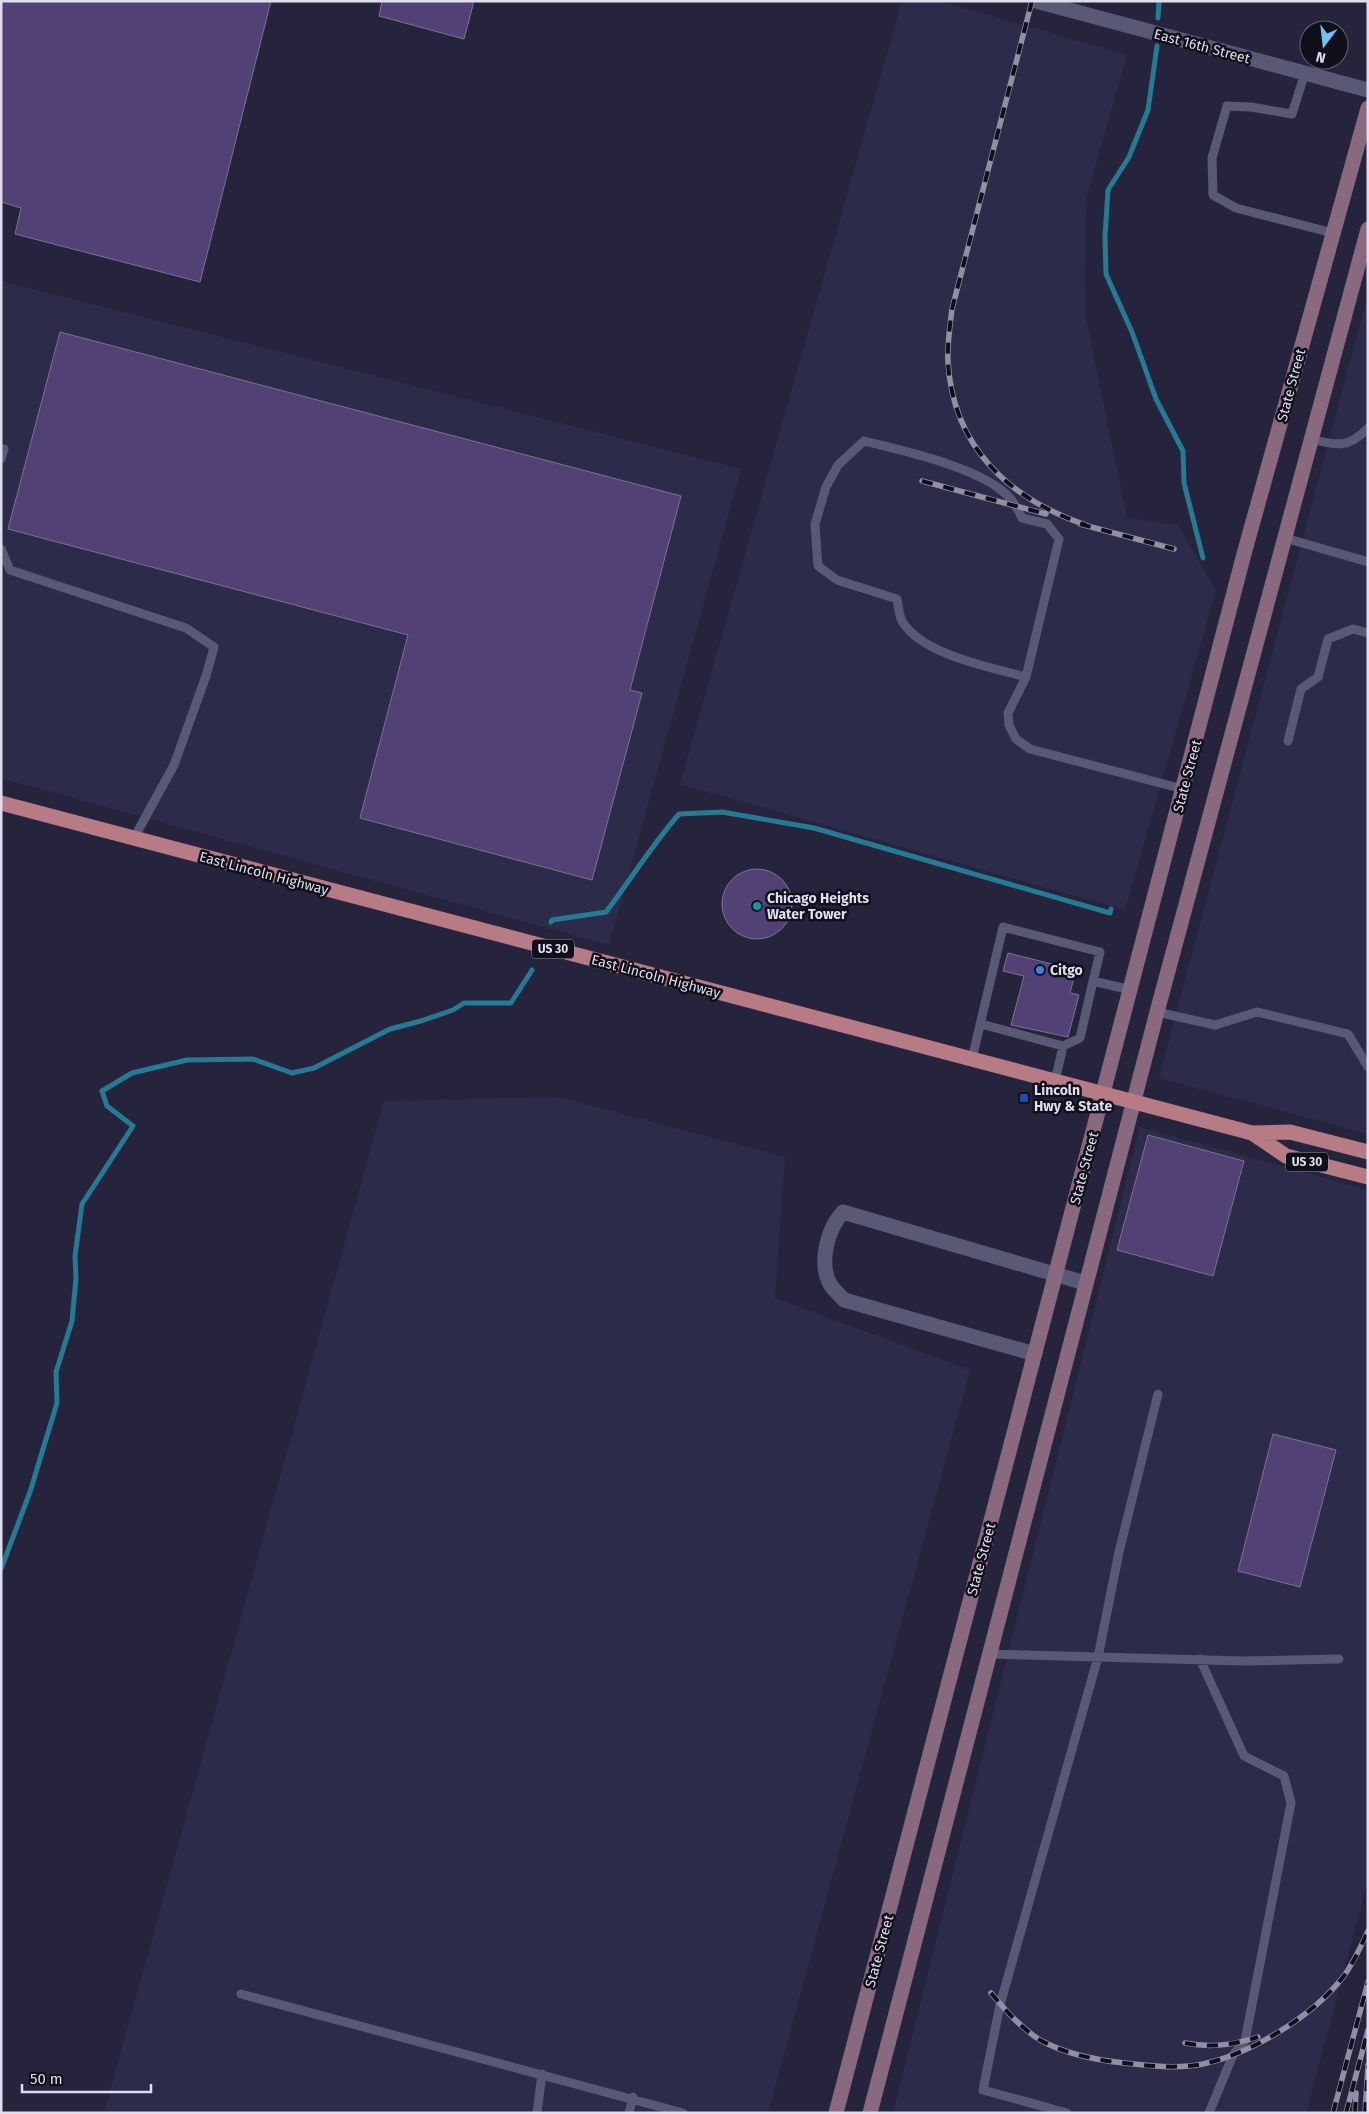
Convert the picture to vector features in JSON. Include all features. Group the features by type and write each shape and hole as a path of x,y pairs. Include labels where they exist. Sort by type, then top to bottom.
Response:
{"main road":[{"name":"East Lincoln Highway","path":"2,805 134,838 1252,1133 1290,1132 1368,1152"},
{"name":"East Lincoln Highway","path":"1252,1133 1286,1156 1368,1177"}],"street":[{"name":"East 16th Street","path":"1036,1 1368,90"},
{"name":"State Street","path":"836,2113 1247,544 1368,108"},
{"path":"870,2113 1133,1101 1368,229"},
{"path":"1035,1354 844,1300 829,1284 823,1264 834,1221 843,1212 1085,1283"}],"lane":[{"path":"1304,73 1292,114 1251,107 1227,106 1212,158 1213,196 1236,208 1333,233"},
{"path":"1311,439 1341,446 1358,438 1368,428"},
{"path":"1026,677 944,654 914,634 901,620 897,599 838,580 818,566 815,524 826,487 838,465 864,441 915,454 987,481 1007,494 1022,518 1047,524 1059,539 1026,677 1008,713 1009,725 1016,739 1030,749 1183,789"},
{"path":"1,459 4,449"},
{"path":"1284,538 1368,562"},
{"path":"1,549 10,570 186,628 214,647 206,676 174,765 134,838"},
{"path":"1288,741 1300,689 1318,678 1328,639 1353,630 1368,633"},
{"path":"972,1059 1003,927 1100,952 1080,1038 1063,1046 981,1024"},
{"path":"1093,981 1131,990"},
{"path":"1157,1012 1216,1025 1257,1012 1348,1034 1368,1067"},
{"path":"1056,1081 1063,1046"},
{"path":"1068,2113 983,2090 1000,2005 1098,1657 1120,1552 1158,1394"},
{"path":"989,1654 1200,1659 1340,1659"},
{"path":"1200,1659 1244,1756 1284,1776 1291,1804 1246,2041 1233,2055 1209,2113"},
{"path":"241,1994 683,2113"},
{"path":"537,2113 542,2074"},
{"path":"629,2113 633,2098"}],"shaded area":[{"path":"902,1 939,1 1127,55 1086,199 1085,313 1127,518 1178,525 1216,590 1125,910 680,784"},
{"path":"1,281 741,469 609,945 1,778"},
{"path":"1368,294 1368,1134 1159,1078"},
{"path":"558,1097 785,1157 775,1298 970,1370 768,2113 104,2113 384,1101"},
{"path":"1140,1127 1368,1190 1368,1881 1306,2113 893,2113"}],"building":[{"path":"1,1 271,1 200,282 15,234 21,208 1,202"},
{"path":"382,1 474,1 464,39 379,16"},
{"path":"60,332 681,496 630,690 642,693 592,880 360,818 408,635 8,529"},
{"name":"Chicago Heights Water Tower","path":"750,869 764,869 777,875 786,884 792,897 790,917 782,929 764,939 750,939 737,933 728,924 722,911 722,897 728,884 737,875"},
{"name":"Citgo","path":"1008,953 1076,970 1070,993 1079,995 1068,1037 1011,1025 1024,976 1003,971"},
{"path":"1148,1135 1244,1161 1213,1276 1117,1250"},
{"path":"1273,1434 1336,1450 1300,1587 1238,1571"}],"waterway":[{"path":"1158,18 1159,1"},
{"path":"1157,46 1148,110 1129,157 1108,190 1105,237 1106,274 1132,332 1156,399 1183,451 1184,483 1203,558"},
{"path":"551,922 552,920 606,912 679,814 722,812 814,828 1110,913 1111,909"},
{"path":"1,1569 30,1492 57,1403 56,1372 72,1321 76,1278 75,1256 82,1204 133,1126 107,1106 102,1091 132,1073 187,1060 253,1059 292,1073 314,1068 390,1029 453,1010 464,1003 511,1003 532,970"}],"railway":[{"path":"1032,1 952,309 948,342 948,362 952,392 961,420 974,444 990,466 1033,501 1058,514 1086,525"},
{"path":"922,481 1046,514"},
{"path":"1080,524 1174,549"},
{"path":"991,1993 1026,2030 1040,2040 1070,2053 1103,2060 1144,2065 1193,2066 1241,2052 1280,2031 1315,2006 1347,1972 1368,1931"},
{"path":"1333,2113 1368,1982"},
{"path":"1346,2113 1368,2030"},
{"path":"1185,2043 1222,2045 1258,2037"},
{"path":"1365,2113 1368,2065"},
{"path":"1355,2113 1356,2093"}],"place":[{"name":"Chicago Heights Water Tower","path":"757,906"},
{"name":"Citgo","path":"1040,970"},
{"name":"Lincoln Hwy & State","path":"1024,1098"}]}
